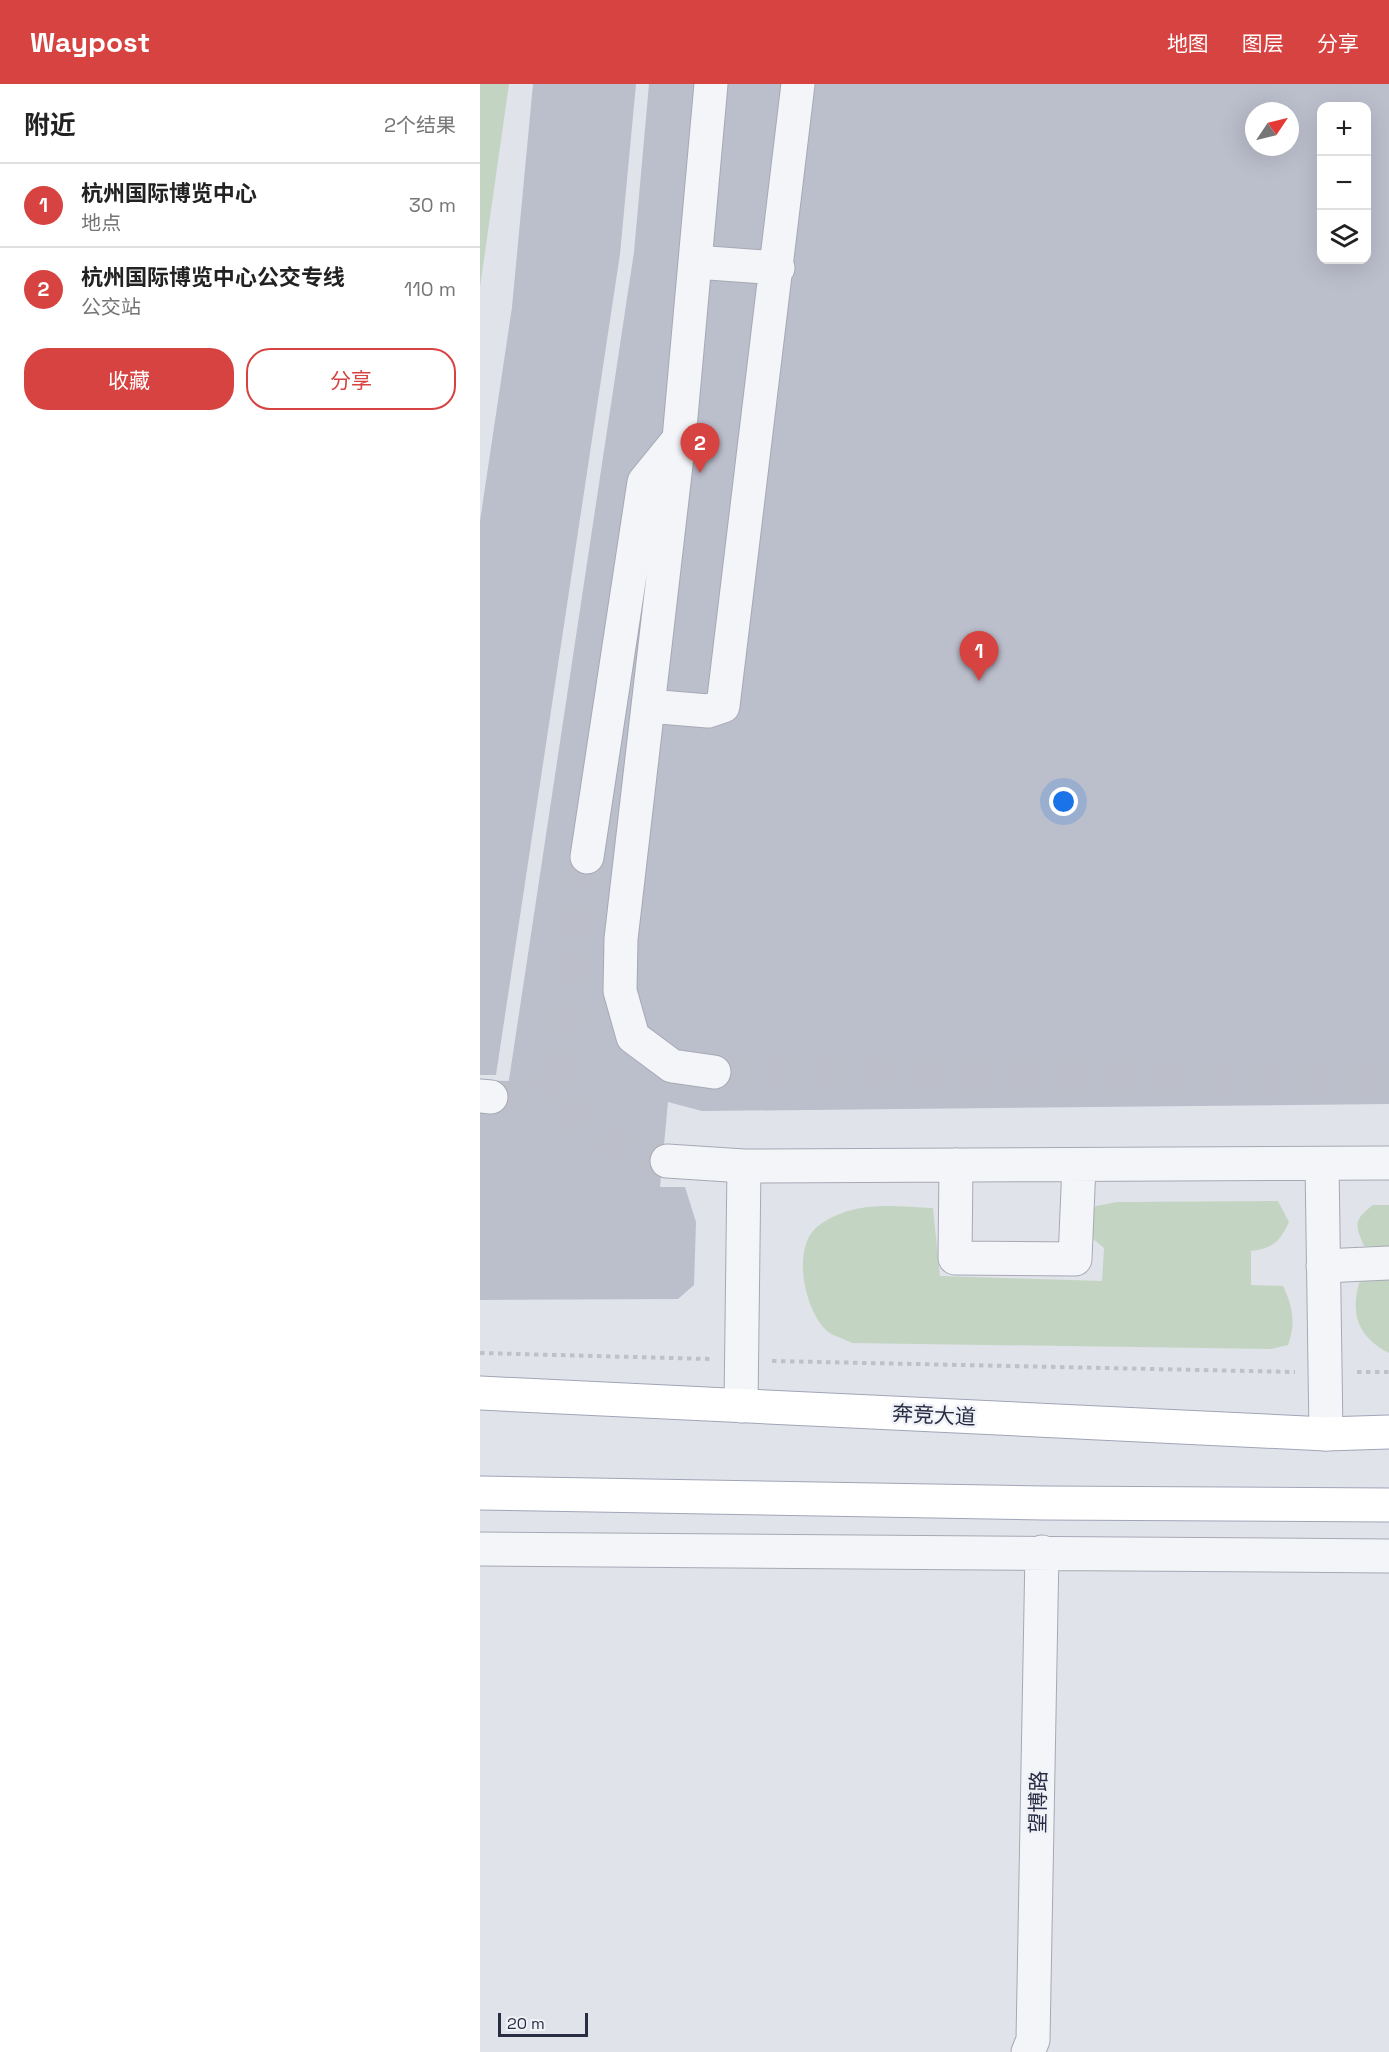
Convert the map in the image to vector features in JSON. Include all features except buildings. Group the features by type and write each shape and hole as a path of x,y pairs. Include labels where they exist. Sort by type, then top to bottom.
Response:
{"main road":[{"name":"奔竞大道","path":"480,1393 1326,1434 1389,1432"},
{"path":"480,1493 1032,1503 1389,1505"}],"street":[{"path":"711,84 680,439 621,939 620,991 633,1037 672,1066 714,1072"},
{"path":"648,706 708,711 723,706 778,268 798,84"},
{"path":"695,262 778,268"},
{"path":"587,857 644,482 680,439"},
{"path":"667,1161 744,1166 1389,1163"},
{"path":"1322,1164 1326,1434"},
{"path":"956,1166 955,1258 1076,1259 1079,1165"},
{"path":"741,1406 744,1166"},
{"path":"1323,1266 1389,1263"},
{"path":"480,1549 1389,1556"},
{"name":"望博路","path":"1028,2052 1033,2040 1042,1552"}],"path":[{"path":"480,1353 1325,1373 1389,1372"}],"green space":[{"path":"480,84 509,84 480,287"},
{"path":"1278,1201 1289,1222 1275,1243 1251,1251 1251,1285 1283,1286 1291,1308 1293,1322 1288,1345 1271,1349 852,1343 827,1331 819,1321 812,1309 804,1278 805,1248 810,1236 818,1226 831,1218 859,1208 888,1206 933,1208 940,1276 1102,1281 1104,1248 1092,1238 1088,1218 1096,1206 1117,1202"},
{"path":"1373,1205 1389,1205 1389,1247 1364,1246 1361,1239 1358,1228 1359,1219"},
{"path":"1375,1276 1389,1276 1389,1353 1364,1333 1357,1315 1356,1295 1359,1283"}],"tunnel":[{"path":"587,857 561,1072 574,1115 599,1137 650,1160 667,1161"},
{"path":"491,1097 531,1098 561,1072"},
{"path":"714,1072 1389,1080"}],"place":[{"name":"杭州国际博览中心公交专线","path":"700,473"},
{"name":"杭州国际博览中心","path":"979,681"}]}
